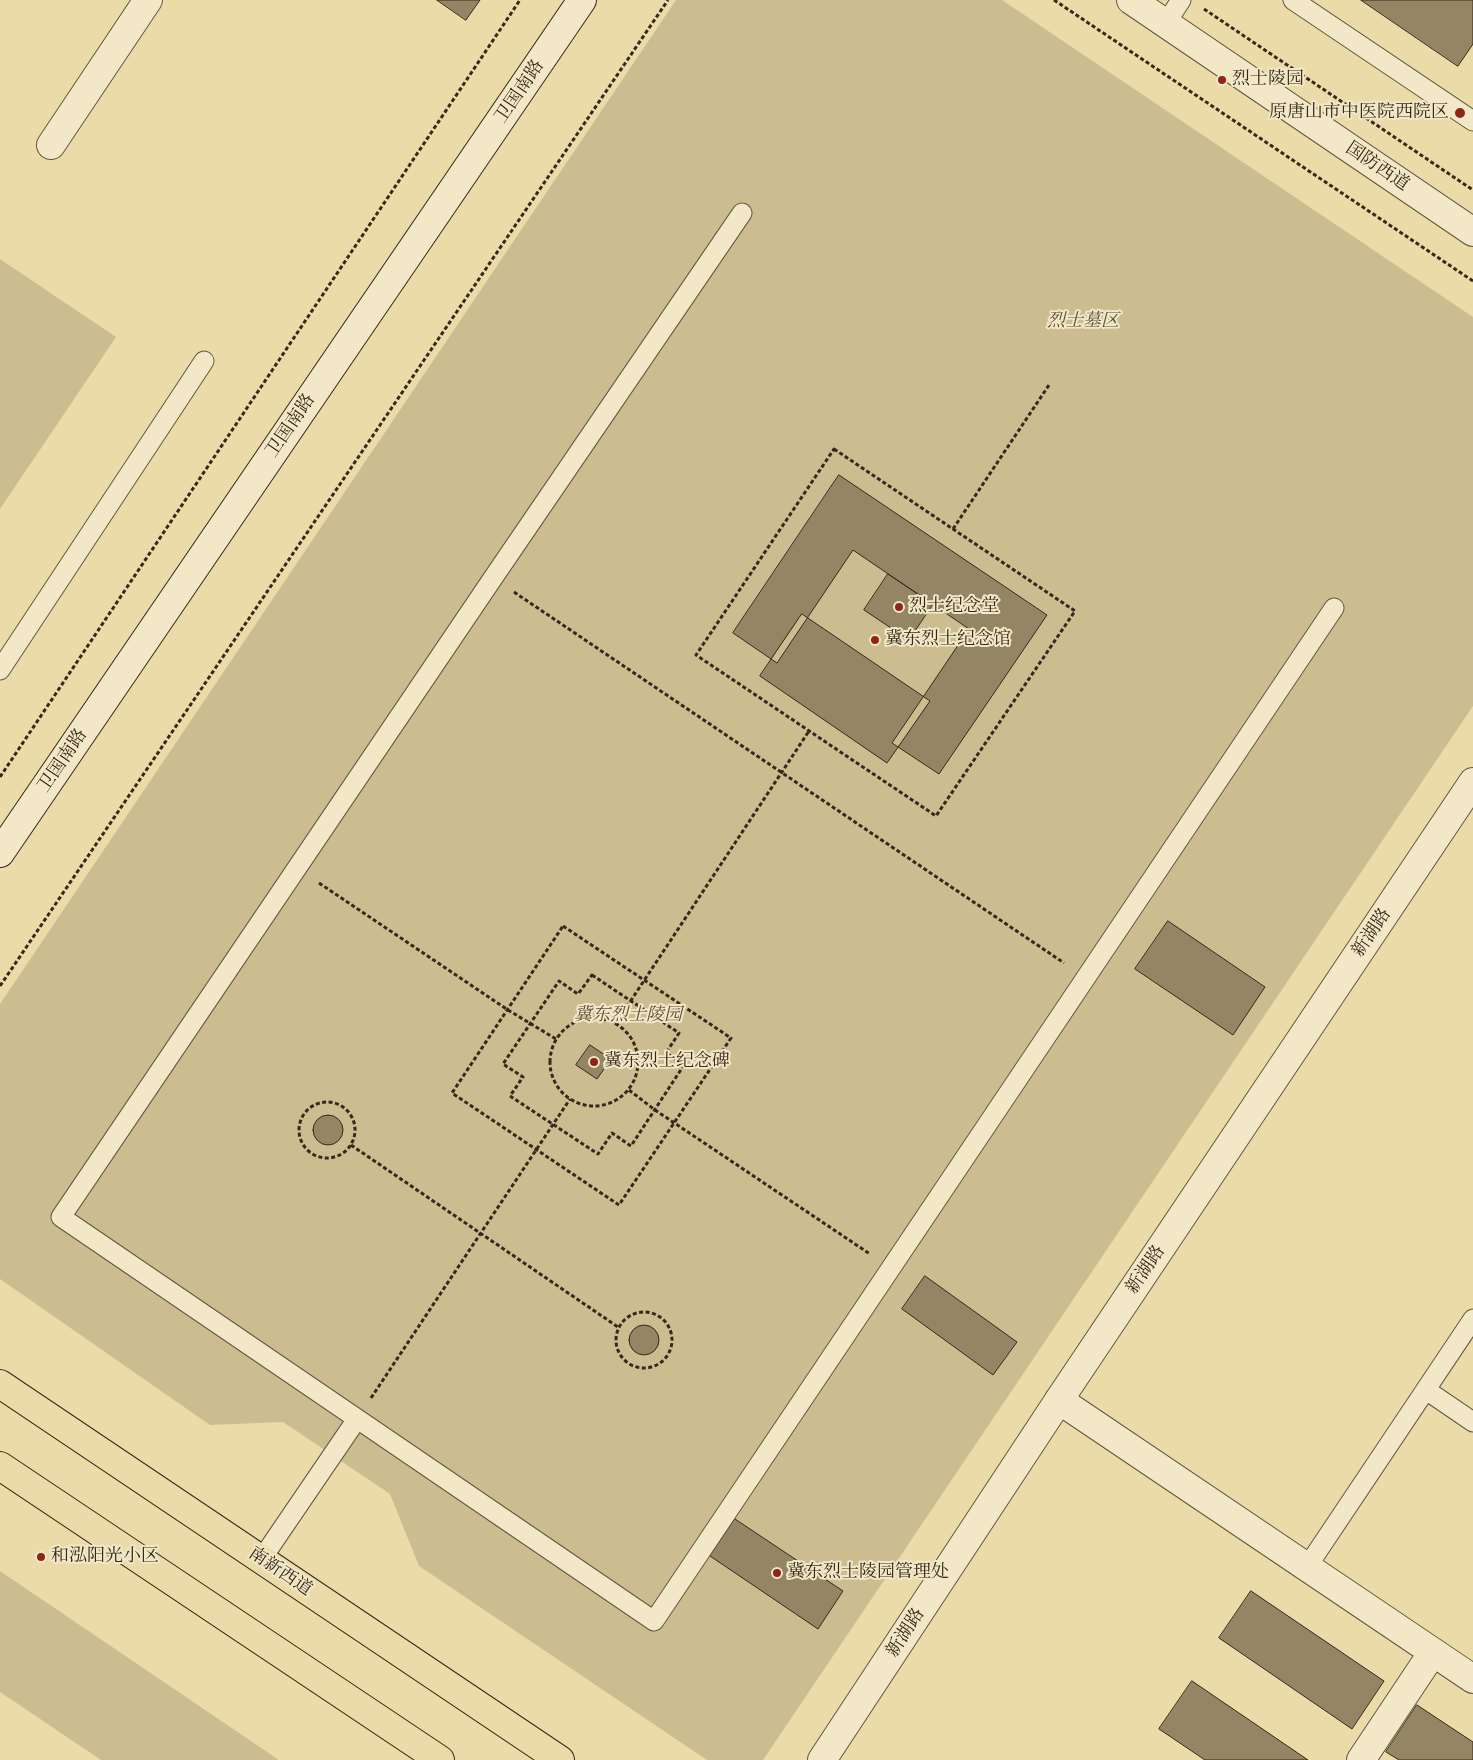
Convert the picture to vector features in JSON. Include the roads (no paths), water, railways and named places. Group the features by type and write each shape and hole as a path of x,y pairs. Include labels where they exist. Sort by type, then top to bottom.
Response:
{"main road":[{"name":"南新西道","path":"0,1384 560,1760"},
{"path":"0,1466 440,1760"}],"street":[{"path":"51,145 148,0"},
{"name":"卫国南路","path":"0,852 582,0"},
{"name":"国防西道","path":"1131,0 1473,232"},
{"name":"新湖路","path":"822,1760 1060,1400 1468,799"},
{"path":"1060,1400 1473,1679"},
{"path":"1361,1760 1433,1652"}],"lane":[{"path":"1166,23 1181,0"},
{"path":"1293,0 1473,121"},
{"path":"742,213 61,1217 654,1621 1334,608"},
{"path":"0,670 204,361"},
{"path":"1307,1567 1473,1319"},
{"path":"1426,1390 1473,1422"},
{"path":"261,1560 357,1418"}],"place":[{"name":"烈士陵园","path":"1222,80"},
{"name":"原唐山市中医院西院区","path":"1460,113"},
{"name":"烈士纪念堂","path":"899,607"},
{"name":"冀东烈士纪念馆","path":"875,640"},
{"name":"冀东烈士纪念碑","path":"594,1062"},
{"name":"和泓阳光小区","path":"41,1557"},
{"name":"冀东烈士陵园管理处","path":"777,1573"}],"park label":[{"name":"烈士墓区","path":"1083,322"},
{"name":"冀东烈士陵园","path":"628,1016"}]}
